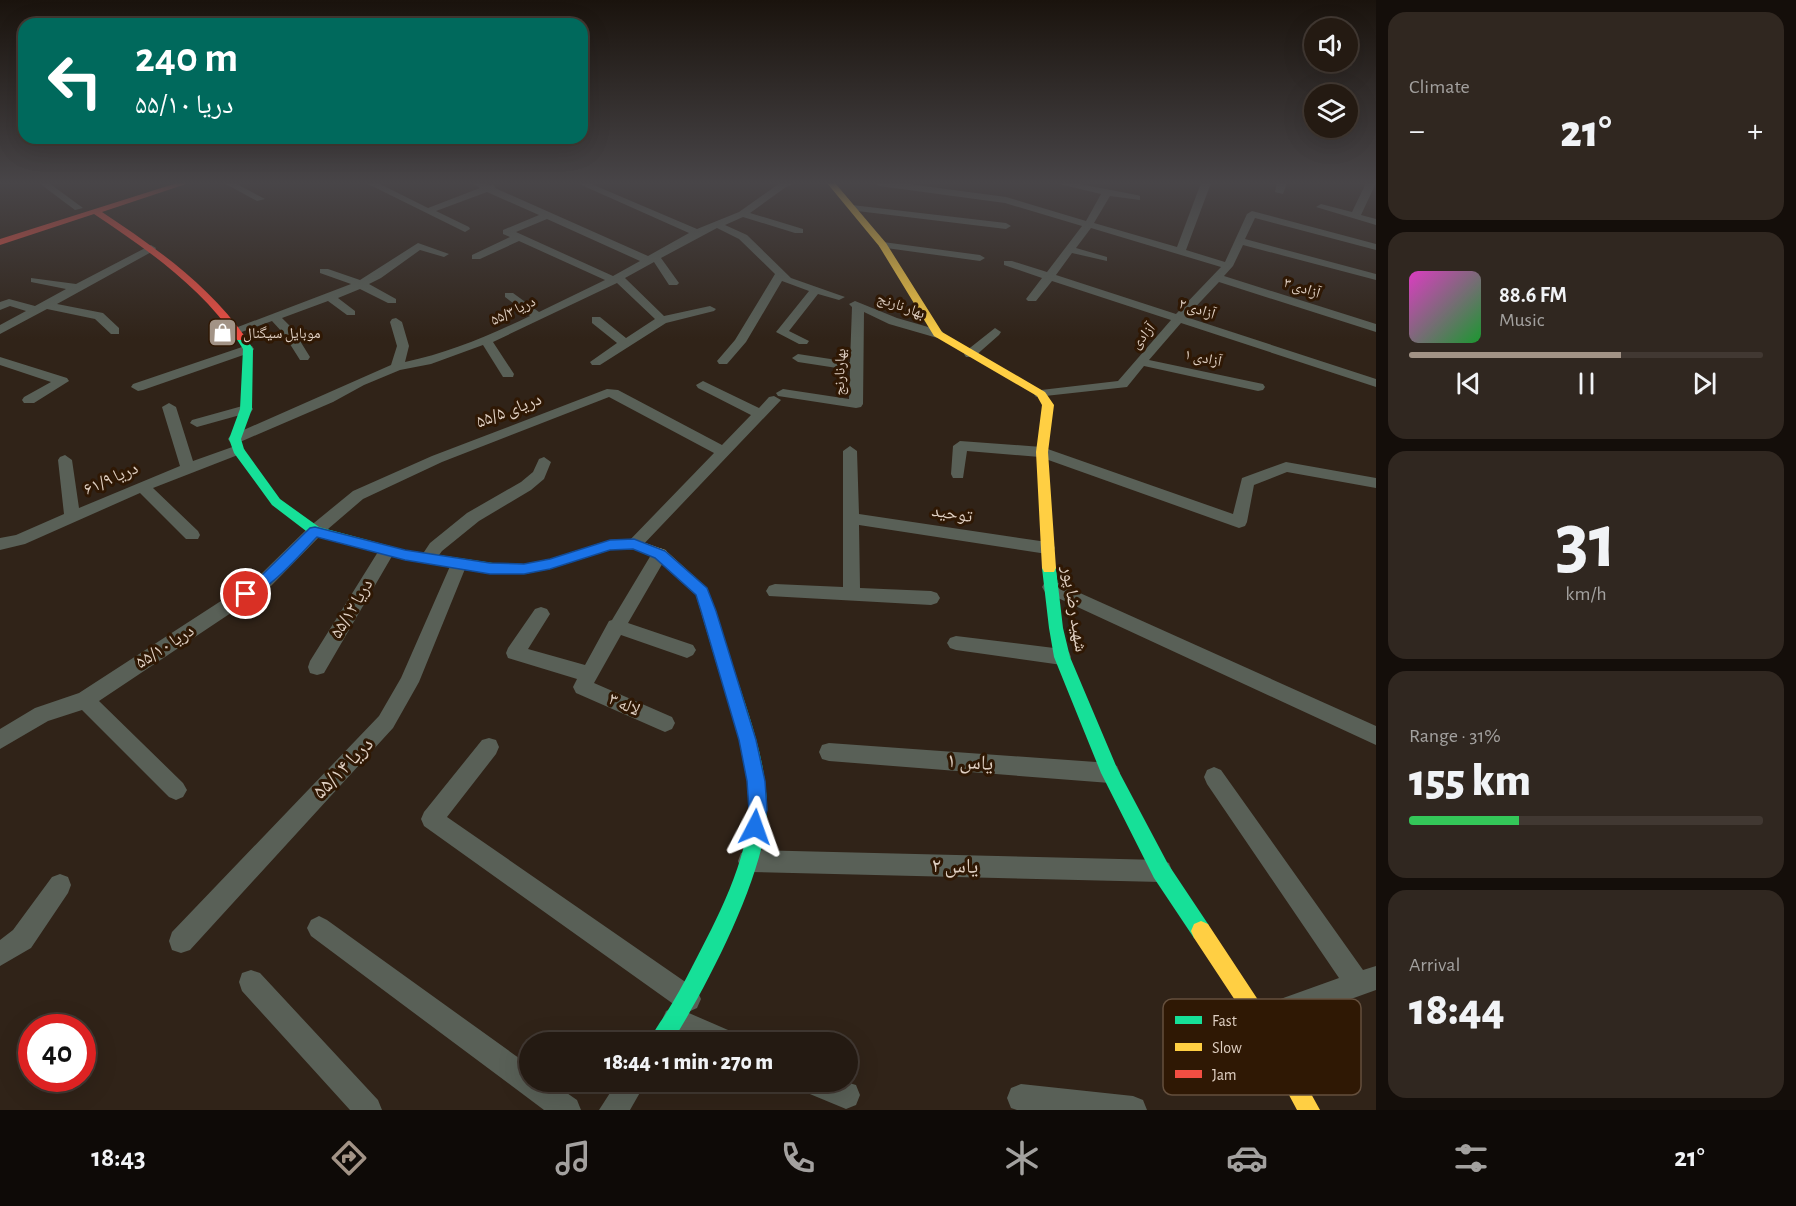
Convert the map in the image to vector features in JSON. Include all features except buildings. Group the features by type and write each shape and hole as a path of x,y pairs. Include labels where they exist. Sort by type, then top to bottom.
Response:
{"street":[{"path":"0,242 23,235"},
{"path":"131,235 151,248 206,295 236,330 248,349 246,409 236,445 276,502 315,531 387,551 490,568 524,569 550,564 610,545 634,544 660,554 702,592 747,740 756,781 758,810 749,861 714,946 682,1010 667,1032"},
{"path":"514,235 616,279 662,320"},
{"path":"595,235 651,258 673,283"},
{"name":"دریا ۵۵/۳","path":"236,445 359,382 397,367 428,361 486,340 616,279 694,235"},
{"path":"738,235 788,280 839,297"},
{"path":"874,235 938,334 1041,394"},
{"path":"1032,299 1081,235"},
{"path":"1124,235 1228,266"},
{"path":"1180,252 1186,235"},
{"name":"آزادی","path":"1041,394 1122,384 1178,318 1228,266 1243,235"},
{"name":"آزادی","path":"1330,235 1376,247"},
{"path":"476,257 519,237"},
{"path":"1240,241 1376,277"},
{"path":"883,245 980,258"},
{"path":"236,330 360,284 377,276 418,246 444,254"},
{"path":"0,330 151,248"},
{"path":"1070,249 1103,259"},
{"name":"آزادی ۲","path":"1008,263 1376,384"},
{"path":"324,271 360,284 392,301"},
{"path":"723,361 740,342 781,273"},
{"name":"آزادی ۳","path":"1218,278 1376,328"},
{"path":"35,280 77,288"},
{"path":"803,340 782,332 816,290"},
{"path":"1089,305 1099,292"},
{"path":"509,295 537,316"},
{"path":"329,297 351,313"},
{"path":"0,307 9,302 99,316 115,331"},
{"name":"بهار نارنج","path":"857,304 893,321 938,334"},
{"name":"بهارنارنج","path":"760,414 778,397 856,404 857,304"},
{"path":"596,363 662,320 711,309"},
{"path":"274,317 288,331 304,357"},
{"path":"596,321 626,344"},
{"path":"396,322 403,346 397,367"},
{"path":"970,354 994,332"},
{"path":"486,340 508,374"},
{"path":"138,387 248,349"},
{"path":"798,358 857,367"},
{"path":"0,361 62,381 29,400"},
{"name":"آزادی ۱","path":"1141,362 1258,387"},
{"path":"634,544 760,414 703,386"},
{"name":"دریای ۵۵/۵","path":"315,531 346,504 373,486 607,393 613,393 723,451"},
{"name":"شهید رضا پور","path":"1041,394 1048,405 1042,452 1047,548 1062,657 1110,773 1161,871 1245,999"},
{"path":"169,407 188,468"},
{"path":"197,423 246,409"},
{"name":"دریا ۶۱/۹","path":"0,544 19,540 72,518 236,445"},
{"path":"958,474 960,446 1042,452 1239,522 1247,482 1287,467 1376,483"},
{"path":"850,451 852,595"},
{"path":"65,460 72,518"},
{"path":"428,558 436,547 472,517 526,486 539,475 544,462"},
{"path":"142,486 192,535"},
{"name":"توحید","path":"851,518 1047,548"},
{"name":"دریا ۵۵/۱۰","path":"0,740 42,714 85,700 264,582 315,531"},
{"name":"دریا ۵۵/۱۲","path":"317,667 387,551"},
{"path":"586,680 615,626 660,554"},
{"name":"دریا ۵۵/۱۴","path":"181,941 386,722 409,682 459,564"},
{"path":"1051,587 1376,736"},
{"path":"776,591 931,598"},
{"name":"لاله ۳","path":"541,614 515,653 586,680 665,723"},
{"path":"615,626 687,650"},
{"path":"956,643 1062,657"},
{"path":"85,700 176,790"},
{"path":"489,747 432,819 712,1032"},
{"name":"یاس ۱","path":"829,752 1110,773"},
{"path":"1214,777 1367,981 1317,999"},
{"name":"یاس ۲","path":"749,861 1161,871"},
{"path":"0,954 22,939 60,885"},
{"path":"319,928 567,1110"},
{"path":"251,982 368,1110"},
{"path":"613,1110 626,1092"},
{"path":"839,1092 846,1095"},
{"name":"شهید رضا پور","path":"1301,1095 1309,1110"},
{"path":"1021,1098 1133,1110"}],"traffic: fast":[{"path":"241,338 248,349 246,409 235,439 238,450 276,502 315,531 405,555 493,568"},
{"path":"1049,568 1062,657 1110,773 1161,871 1201,931"},
{"path":"666,1032 691,990 717,937 746,866 756,831 758,807 755,772 726,669"}],"traffic: slow":[{"path":"874,235 938,334 1041,394 1048,405 1042,452 1049,568"},
{"path":"493,568 524,569 550,564 610,545 634,544 660,554 702,592 726,669"},
{"path":"1201,931 1246,999"},
{"path":"1301,1095 1309,1110"}],"traffic: jam":[{"path":"0,242 23,235"},
{"path":"130,235 194,284 211,300 241,338"}],"place":[{"name":"موبایل سیگنال","path":"222,333"}],"route":[{"path":"246,594 264,582 315,531 405,555 490,568 524,569 550,564 610,545 634,544 660,554 702,592 709,611 747,740 756,781 758,810 755,827"}]}
